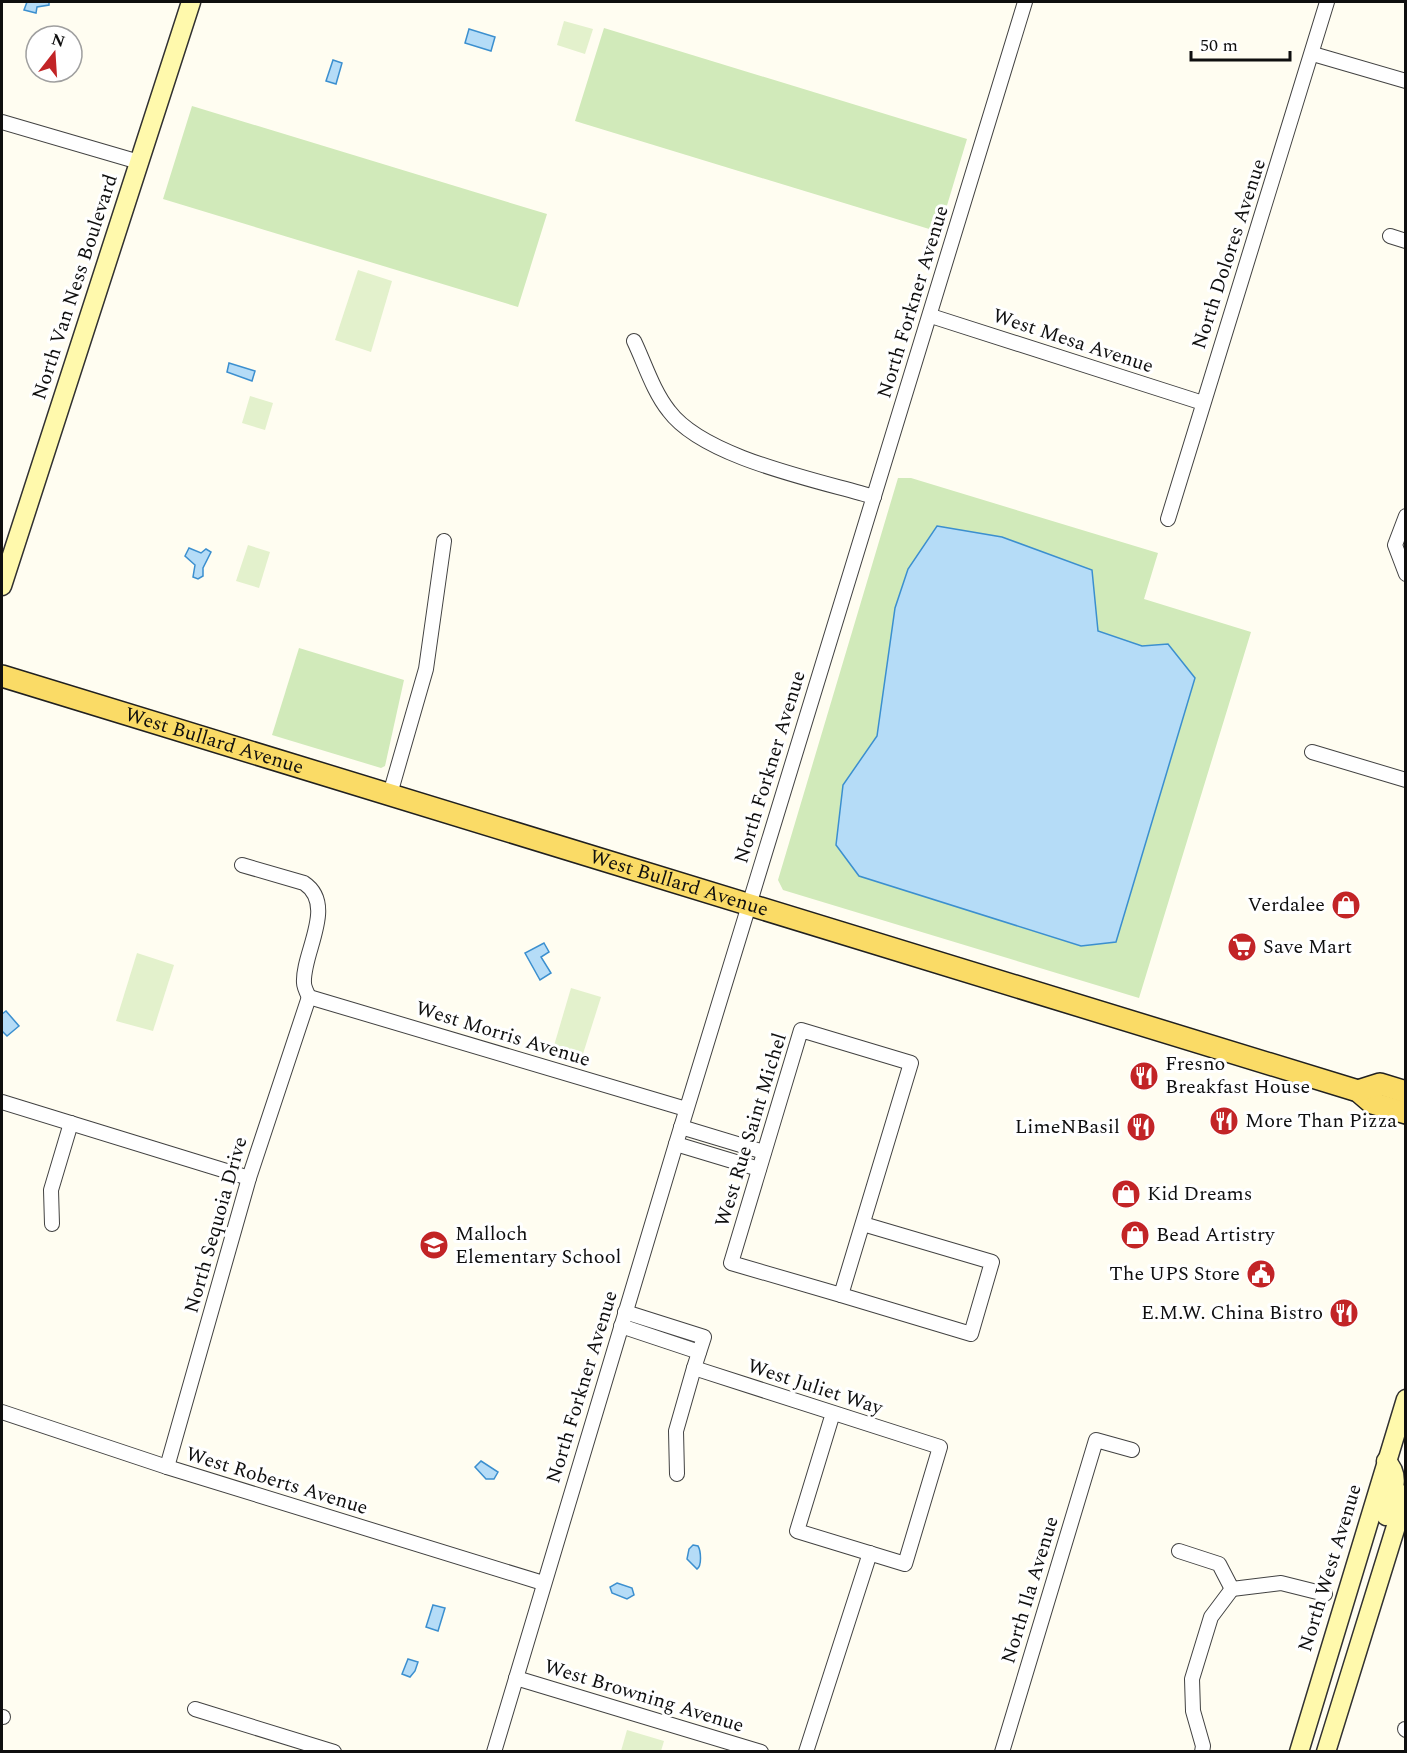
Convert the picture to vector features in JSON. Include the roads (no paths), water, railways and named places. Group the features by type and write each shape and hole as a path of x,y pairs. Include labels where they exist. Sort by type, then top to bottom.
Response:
{"main road":[{"name":"North Van Ness Boulevard","path":"2,586 191,2"},
{"name":"West Bullard Avenue","path":"2,676 1358,1091 1372,1103 1406,1113"},
{"name":"West Bullard Avenue","path":"1358,1091 1380,1084 1406,1092"},
{"name":"North West Avenue","path":"1299,1752 1406,1399"},
{"path":"1344,1695 1351,1638 1395,1484 1393,1467 1386,1461"},
{"path":"1326,1752 1406,1494"}],"street":[{"name":"North Forkner Avenue","path":"494,1752 686,1110 931,316 951,241 1025,2"},
{"name":"North Dolores Avenue","path":"1168,519 1313,54 1327,2"},
{"path":"1313,54 1406,81"},
{"path":"2,122 140,162"},
{"path":"1390,236 1406,241"},
{"name":"West Mesa Avenue","path":"931,316 1203,403"},
{"path":"634,341 669,411 690,433 713,447 738,456 874,497"},
{"path":"1406,516 1395,545 1406,574"},
{"path":"390,794 426,669 444,541"},
{"path":"1312,752 1406,780"},
{"path":"242,865 304,883 312,888 316,896 316,919 304,983 309,997"},
{"name":"West Morris Avenue","path":"309,997 686,1110"},
{"name":"North Sequoia Drive","path":"167,1467 249,1178 309,997"},
{"name":"West Rue Saint Michel","path":"841,1295 910,1063 801,1030 731,1263 971,1334 992,1262 863,1224"},
{"path":"2,1102 249,1178"},
{"path":"52,1224 51,1190 71,1123"},
{"path":"681,1127 764,1152"},
{"path":"676,1144 759,1169"},
{"path":"625,1312 704,1337 676,1431 677,1474"},
{"path":"621,1326 699,1352"},
{"name":"West Juliet Way","path":"694,1368 940,1447 905,1564 870,1553"},
{"name":"West Roberts Avenue","path":"2,1412 167,1467 543,1583"},
{"path":"806,1752 870,1553 797,1531 833,1413"},
{"name":"North Ila Avenue","path":"1002,1752 1096,1440 1132,1450"},
{"path":"1179,1551 1219,1564 1232,1589"},
{"path":"1202,1752 1203,1746 1193,1711 1192,1679 1211,1617 1232,1589 1281,1583 1325,1594"},
{"name":"West Browning Avenue","path":"516,1678 761,1752"},
{"path":"195,1709 311,1748 334,1752"}],"water":[{"path":"27,2 49,2 49,5 37,7 36,13 24,10"},
{"path":"469,29 495,37 491,51 465,43"},
{"path":"333,60 342,63 336,84 326,81"},
{"path":"229,363 255,371 252,381 227,372"},
{"path":"937,526 1002,537 1092,570 1098,631 1142,646 1168,644 1195,678 1116,942 1081,946 859,876 836,845 843,785 877,736 895,608 908,569"},
{"path":"189,548 201,553 206,549 211,552 203,568 203,576 198,579 193,577 195,565 185,556"},
{"path":"544,943 549,952 541,957 551,973 540,980 525,953"},
{"path":"6,1011 19,1026 7,1036 2,1031 2,1014"},
{"path":"481,1461 498,1472 494,1479 486,1479 475,1467"},
{"path":"693,1545 698,1546 700,1551 700,1562 697,1569 687,1559 689,1549"},
{"path":"617,1583 632,1588 634,1595 627,1599 612,1593 610,1587"},
{"path":"433,1605 445,1608 438,1631 426,1627"},
{"path":"408,1659 418,1662 410,1677 402,1674"}],"place":[{"name":"Verdalee","path":"1346,905"},
{"name":"Save Mart","path":"1242,947"},
{"name":"Fresno Breakfast House","path":"1144,1076"},
{"name":"More Than Pizza","path":"1224,1121"},
{"name":"LimeNBasil","path":"1141,1127"},
{"name":"Kid Dreams","path":"1126,1194"},
{"name":"Bead Artistry","path":"1135,1235"},
{"name":"Malloch Elementary School","path":"434,1245"},
{"name":"The UPS Store","path":"1261,1274"},
{"name":"E.M.W. China Bistro","path":"1344,1313"}]}
